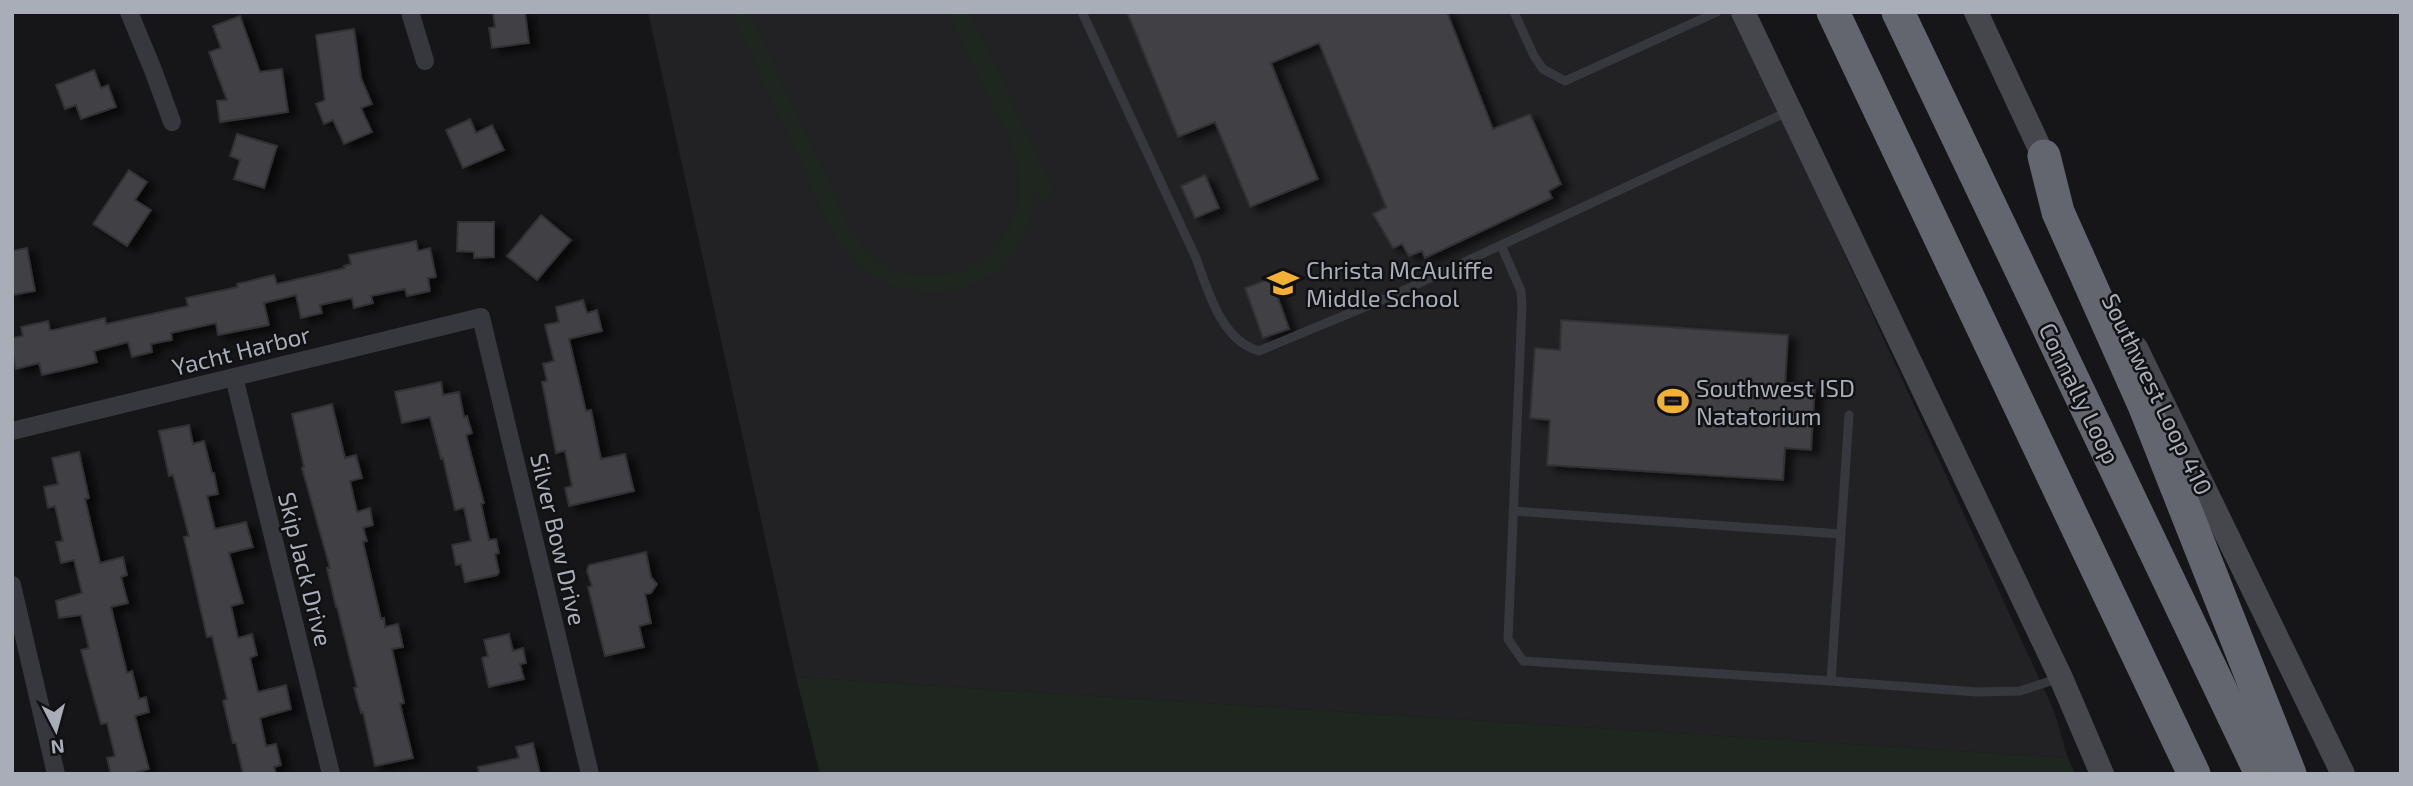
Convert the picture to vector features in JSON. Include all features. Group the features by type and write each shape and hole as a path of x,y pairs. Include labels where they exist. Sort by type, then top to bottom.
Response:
{"highway":[{"path":"1833,12 2193,774"},
{"name":"Connally Loop","path":"1898,12 2261,774"},
{"path":"2044,156 2058,212 2144,405 2290,774"},
{"path":"2164,711 2182,774"}],"main road":[{"path":"1744,12 2061,678 2102,774"},
{"name":"Southwest Loop 410","path":"1976,12 2343,774"}],"street":[{"path":"129,12 172,122"},
{"path":"410,12 425,61"},
{"name":"Yacht Harbor","path":"12,430 481,317"},
{"name":"Silver Bow Drive","path":"481,317 590,774"},
{"name":"Skip Jack Drive","path":"234,377 331,774"},
{"path":"12,585 56,774"}],"lane":[{"path":"1082,12 1196,258 1211,298 1233,337 1259,351 1396,294 1790,110"},
{"path":"1514,12 1534,56 1543,69 1565,81 1717,12"},
{"path":"1501,245 1521,291 1522,306 1508,639 1523,661 1977,692 2020,691 2061,678"},
{"path":"1831,681 1849,415"},
{"path":"1513,511 1841,534"}],"shaded area":[{"name":"Christa McAuliffe Middle School","path":"648,12 1734,12 2054,711 2068,758 796,677"},
{"path":"731,12 749,12 851,231 876,259 899,271 923,276 947,274 969,267 989,253 1005,236 1016,213 1020,176 1014,153 948,12 969,12 1056,195 1041,201 1034,186 1026,229 1013,255 992,275 978,282 951,290 921,292 878,280 854,261 834,233"},
{"path":"796,677 2068,758 2075,774 820,774"}],"building":[{"path":"493,12 525,12 529,43 492,48 489,28 495,27"},
{"path":"1127,12 1447,12 1493,129 1530,114 1561,184 1549,191 1552,198 1425,258 1422,251 1409,256 1402,244 1393,248 1373,214 1386,207 1319,43 1271,63 1318,179 1250,207 1215,122 1178,137"},
{"path":"240,16 260,72 282,69 288,112 220,122 217,101 227,100 209,52 221,48 213,26"},
{"path":"354,29 361,78 372,104 361,108 372,132 344,144 333,120 324,124 316,104 325,100 316,35"},
{"path":"94,70 101,88 108,85 116,107 81,119 76,105 65,109 56,85"},
{"path":"470,119 476,133 492,125 504,150 463,168 446,130"},
{"path":"237,134 277,146 264,188 234,179 240,160 230,156"},
{"path":"129,170 147,182 135,200 151,210 127,246 93,224"},
{"path":"1205,175 1219,208 1195,218 1181,186"},
{"path":"541,215 571,240 537,280 507,256"},
{"path":"458,222 494,222 494,257 474,258 474,252 457,251"},
{"path":"416,241 418,251 430,248 436,277 428,278 430,291 407,296 405,289 371,296 373,303 354,308 352,298 320,305 322,313 301,318 296,295 264,303 269,325 218,335 216,323 171,333 172,340 151,344 152,352 132,357 128,342 94,351 97,362 82,366 42,375 39,363 16,369 12,338 23,336 21,327 48,321 50,330 54,330 105,318 106,324 188,306 186,298 238,287 237,284 274,275 277,284 345,268 344,266 351,264 349,255"},
{"path":"27,248 35,291 12,295 12,251"},
{"path":"1271,278 1289,329 1263,338 1245,288"},
{"path":"583,300 587,313 597,310 602,331 569,339 586,411 591,410 601,459 625,454 634,491 569,506 565,488 572,486 565,451 556,453 542,382 547,381 543,364 554,361 545,325 559,322 556,307"},
{"name":"Southwest ISD Natatorium","path":"1561,320 1788,335 1785,383 1815,385 1811,450 1785,448 1783,480 1547,465 1550,420 1530,418 1535,348 1560,350"},
{"path":"441,382 443,395 459,392 464,417 467,416 472,433 466,435 484,503 481,504 489,540 496,539 499,553 495,554 499,572 497,575 465,582 461,564 456,565 452,545 471,541 464,508 455,510 430,417 402,423 395,392"},
{"path":"332,404 345,458 356,455 362,478 350,481 357,512 370,508 373,525 363,528 367,541 363,542 381,619 384,618 385,627 398,624 403,647 392,649 404,703 400,704 413,758 375,766 363,712 361,713 354,688 357,687 327,568 330,568 302,468 304,467 292,414"},
{"path":"189,425 193,444 204,441 214,473 218,494 207,496 215,529 246,522 253,547 229,553 243,603 231,606 238,638 252,634 257,655 250,658 258,692 286,685 291,709 260,718 266,746 276,744 281,765 274,767 276,774 243,774 236,743 233,743 223,701 227,699 212,636 207,637 184,537 189,536 173,475 169,476 159,431"},
{"path":"79,452 89,498 85,499 100,563 123,557 127,575 121,577 128,603 111,607 127,673 132,671 139,699 146,697 149,712 135,716 149,769 130,774 111,774 107,758 115,756 107,723 101,724 81,650 89,648 81,615 59,618 56,601 82,593 74,560 61,563 56,542 63,541 55,506 48,508 44,487 58,484 52,458"},
{"path":"646,552 651,577 657,584 651,593 645,594 651,623 639,626 644,647 605,656 588,587 592,586 587,571 589,565"},
{"path":"509,634 513,651 523,648 526,663 520,664 524,679 489,687 482,658 488,656 484,640"},
{"path":"533,743 540,774 479,774 478,767 519,758 516,747"}],"place":[{"name":"Christa McAuliffe Middle School","path":"1283,283"},
{"name":"Southwest ISD Natatorium","path":"1673,401"}]}
